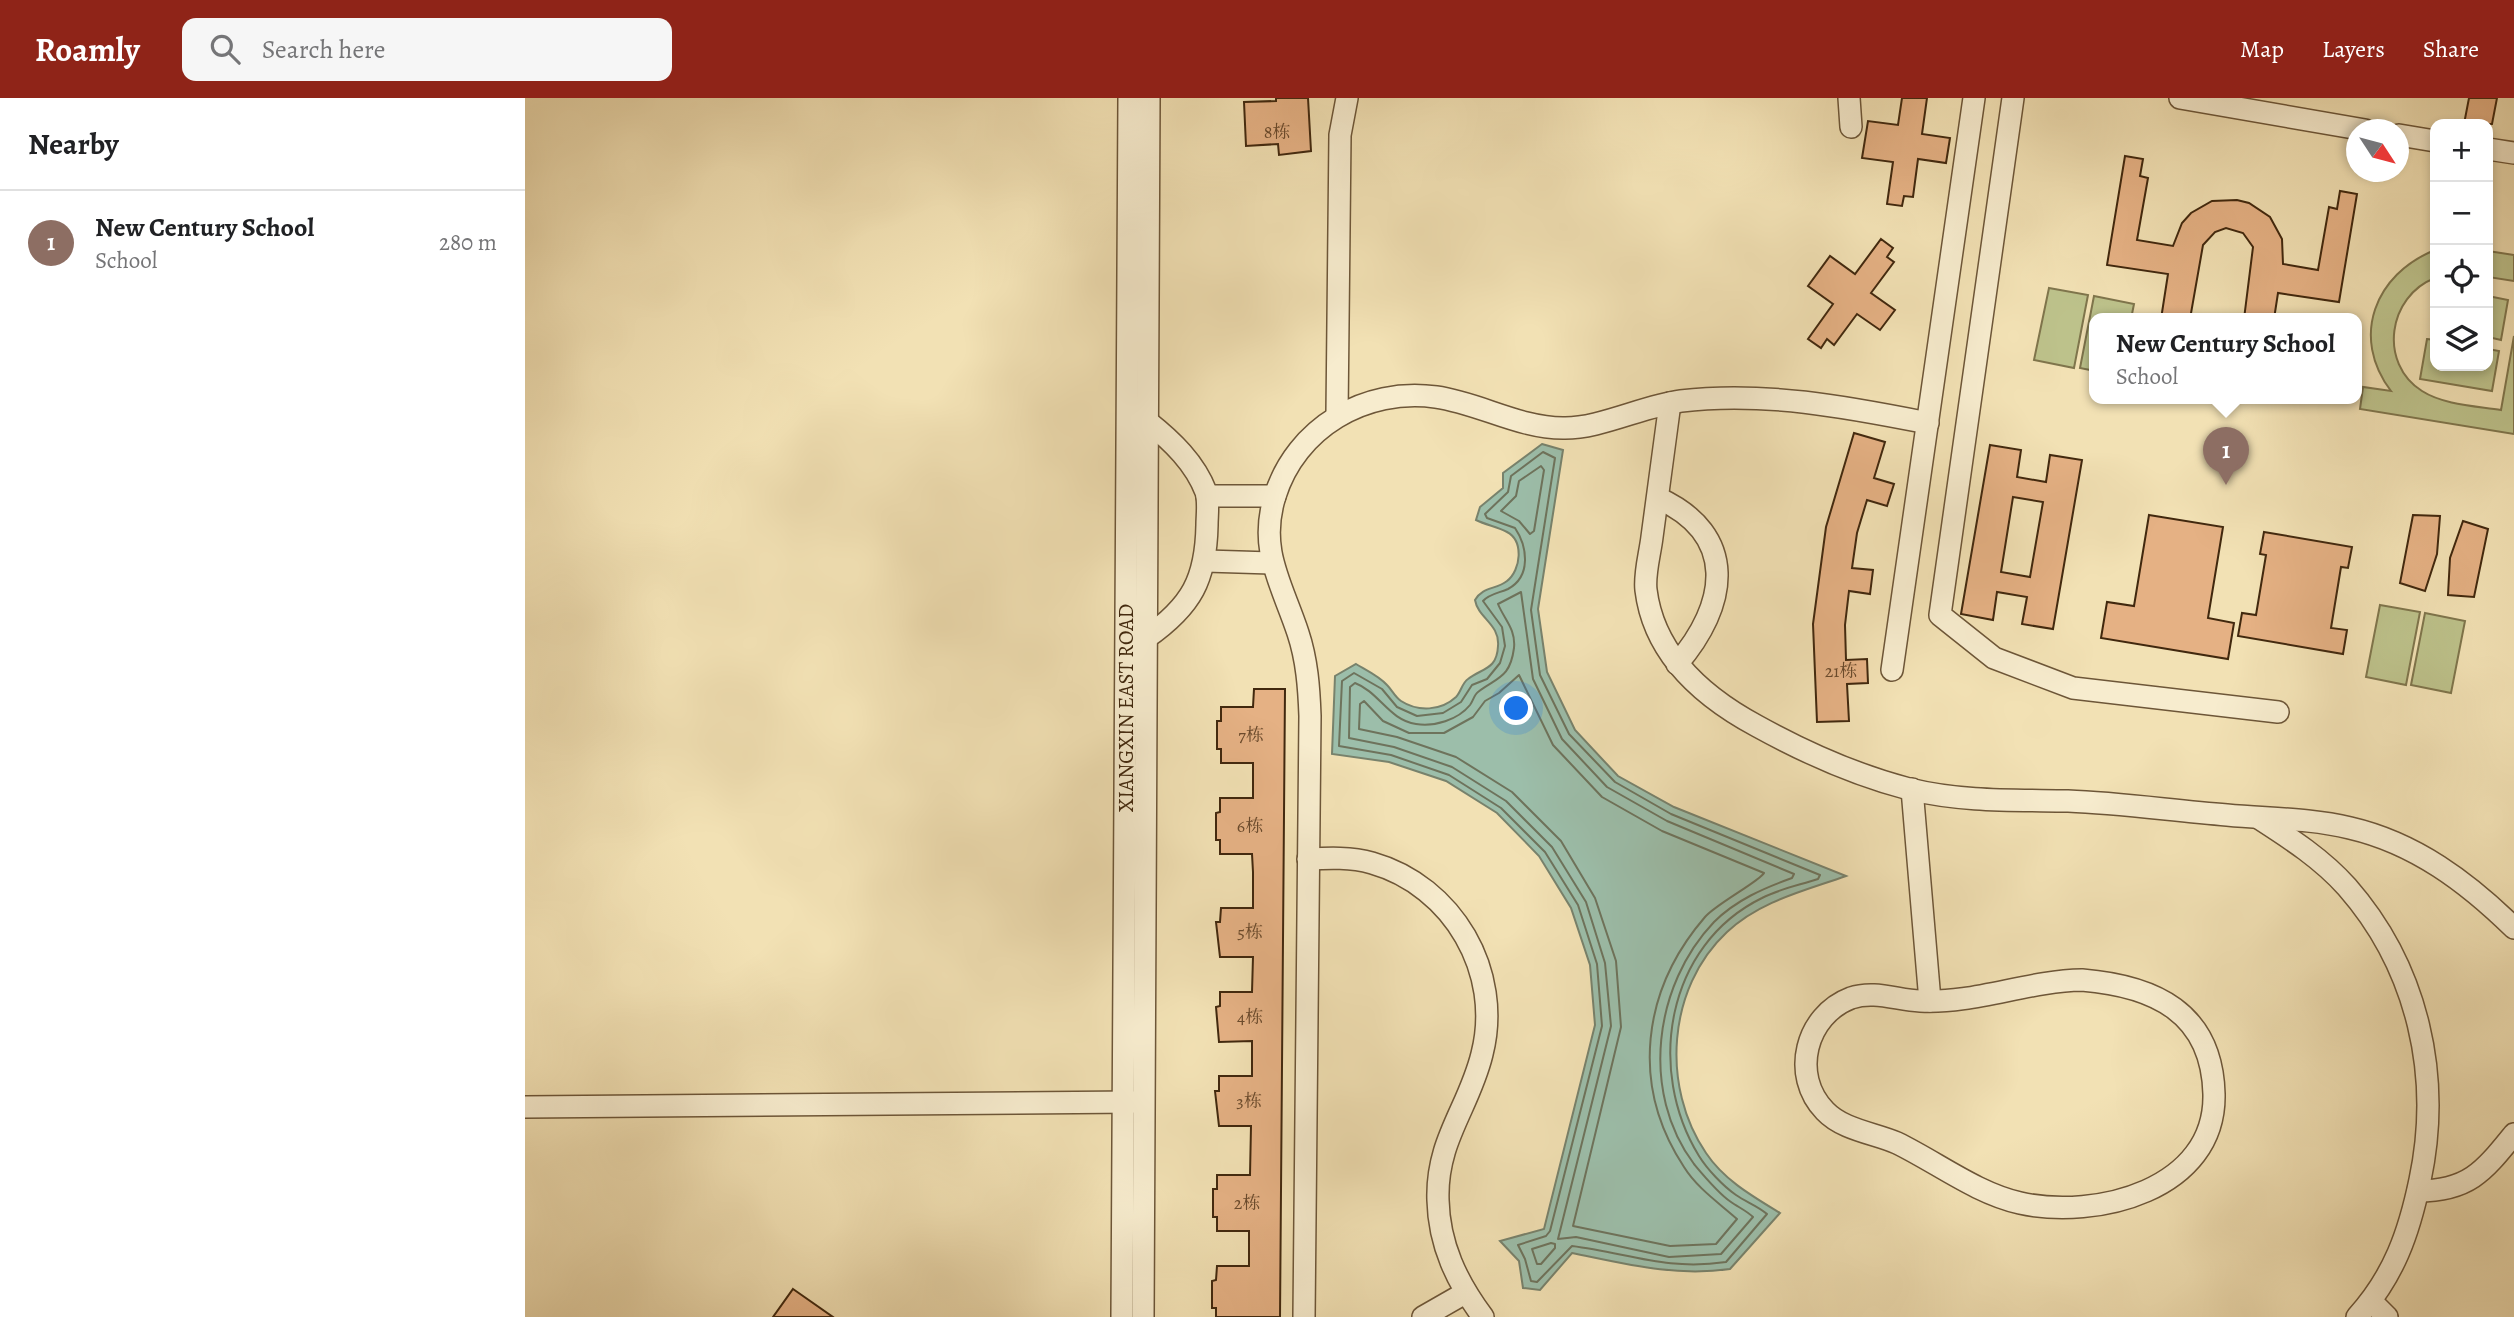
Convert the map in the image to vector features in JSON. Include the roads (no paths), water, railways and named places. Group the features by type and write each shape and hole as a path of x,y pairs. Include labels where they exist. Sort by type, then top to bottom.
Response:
{"street":[{"name":"XIANGXIN EAST ROAD","path":"1129,98 1134,1102 1143,1317"},
{"name":"XIANGXIN EAST ROAD","path":"1122,1317 1134,1102 1146,638 1149,98"},
{"path":"1337,415 1341,135 1347,98"},
{"path":"1849,98 1851,127"},
{"path":"1892,670 1974,98"},
{"path":"2013,98 1940,615 1994,659 2073,688 2278,712"},
{"path":"2180,98 2346,127"},
{"path":"2409,137 2430,140"},
{"path":"2493,150 2514,153"},
{"path":"1304,1317 1309,689 1299,634 1271,563 1270,518 1275,496 1289,464 1310,437 1337,415 1369,401 1402,395 1437,397 1538,426 1566,429 1592,425 1670,403 1721,398 1790,401 1927,423"},
{"path":"1670,403 1646,588 1655,623 1678,664 1693,684 1721,707 1803,751 1856,773 1912,789 1990,802 2069,802 2328,824 2395,843 2437,864 2475,890 2514,928"},
{"path":"1146,638 1184,605 1206,561 1207,496 1177,447 1147,422"},
{"path":"1207,496 1275,496"},
{"path":"1658,498 1680,508 1699,524 1712,545 1718,569 1716,596 1708,621 1678,664"},
{"path":"1206,561 1271,563"},
{"path":"1912,789 1930,1001"},
{"path":"2259,818 2305,849 2346,887 2380,931 2405,981 2422,1034 2430,1089 2427,1146 2418,1191 2402,1249 2371,1301 2357,1317"},
{"path":"1308,859 1350,859 1400,874 1426,890 1449,912 1467,937 1480,966 1486,997 1483,1054 1474,1081 1447,1136 1440,1168 1438,1200 1447,1254 1465,1293 1483,1317"},
{"path":"2082,980 2133,986 2157,996 2178,1011 2195,1031 2207,1054 2214,1079 2214,1105 2206,1134 2190,1159 2168,1180 2142,1195 2102,1205 2061,1208 2020,1203 1981,1190 1938,1163 1893,1142 1845,1125 1825,1112 1812,1093 1805,1070 1807,1047 1816,1025 1832,1008 1853,998 1876,995 1930,1001 1963,999 2031,984 2082,980"},
{"path":"525,1107 1134,1102"},
{"path":"2418,1191 2441,1191 2463,1185 2482,1172 2514,1134"},
{"path":"1423,1317 1465,1293"},
{"path":"2371,1301 2387,1317"}],"water":[{"path":"1542,444 1563,450 1538,609 1547,672 1575,730 1618,776 1674,807 1846,876 1783,898 1740,921 1707,955 1692,981 1682,1009 1677,1039 1677,1069 1682,1099 1692,1127 1706,1153 1721,1171 1739,1187 1780,1213 1730,1269 1670,1270 1572,1253 1540,1290 1523,1288 1519,1261 1500,1241 1544,1229 1595,1025 1590,965 1571,908 1539,856 1497,813 1446,781 1389,762 1332,754 1335,676 1356,664 1380,679 1401,701 1415,707 1429,708 1450,702 1458,695 1466,681 1495,660 1498,646 1496,632 1480,612 1475,600 1482,592 1503,584 1512,576 1519,556 1512,536 1476,520 1480,507 1503,488 1503,473"}],"place":[{"name":"New Century School","path":"2226,485"}]}
